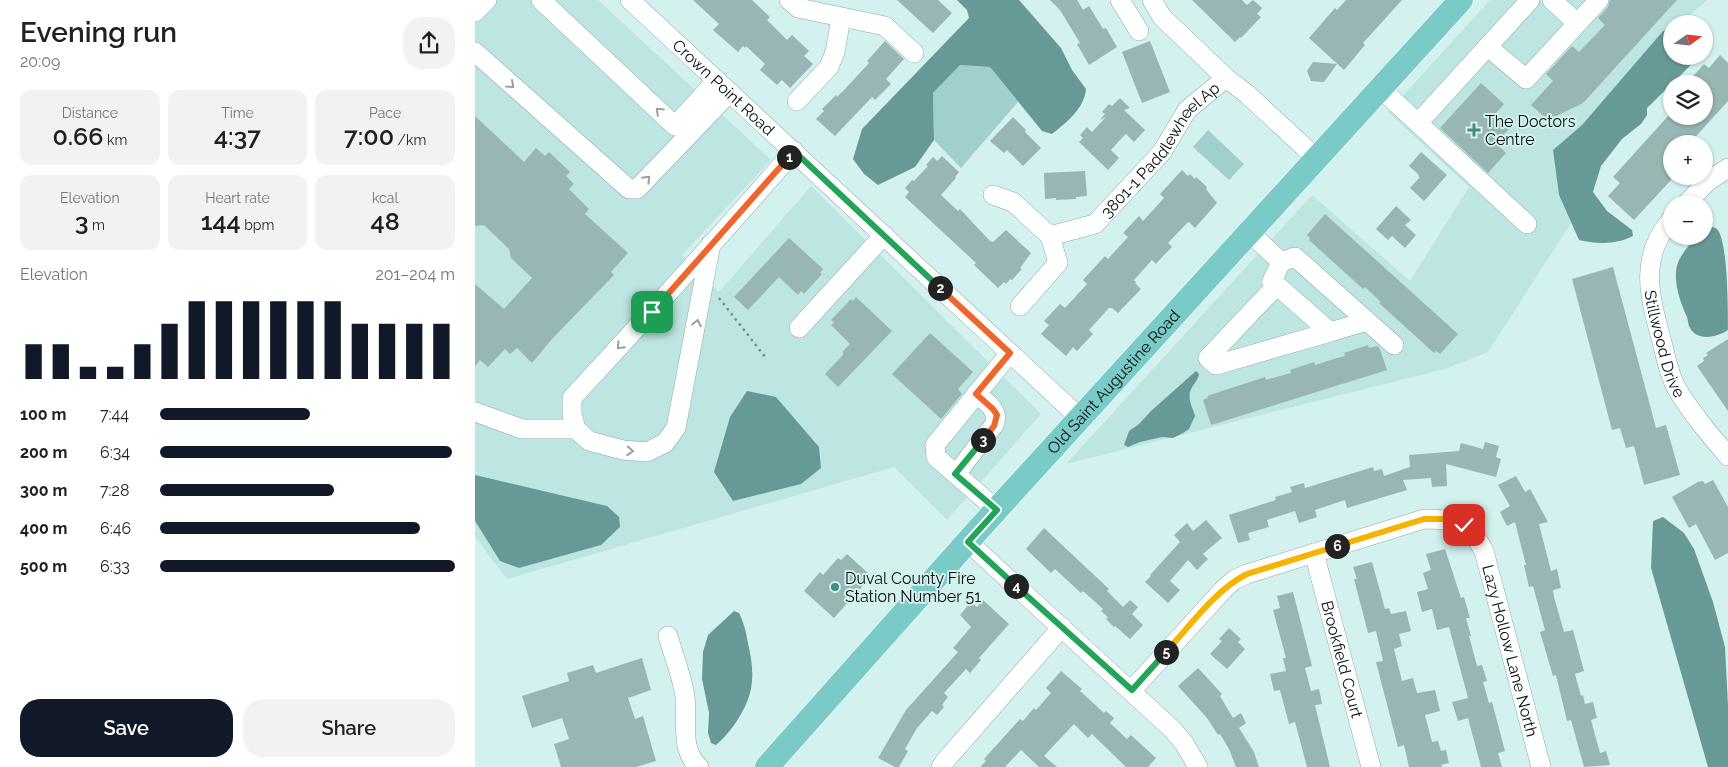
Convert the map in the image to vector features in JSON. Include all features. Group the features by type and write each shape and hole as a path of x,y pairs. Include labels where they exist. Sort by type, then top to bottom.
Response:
{"main road":[{"name":"Old Saint Augustine Road","path":"767,767 1080,418 1461,0"}],"street":[{"path":"475,12 487,0"},
{"path":"541,0 681,131"},
{"name":"Crown Point Road","path":"630,0 1080,418"},
{"path":"789,0 797,8 885,26 914,53"},
{"path":"1120,0 1139,32"},
{"path":"1153,0 1162,17 1226,78 1247,94 1316,158"},
{"path":"1418,123 1530,0"},
{"path":"1552,0 1577,23"},
{"path":"1488,47 1526,79 1599,0"},
{"path":"797,101 829,67 835,52 841,18"},
{"path":"475,52 629,190 637,189 681,131 723,86"},
{"name":"3801-1 Paddlewheel Ap","path":"1050,236 1095,224 1162,152 1187,110 1226,78"},
{"path":"1380,88 1527,224"},
{"path":"711,244 676,428 665,443 647,452 623,450 589,441 576,429 572,414 572,398 794,151"},
{"path":"1695,195 1708,181 1728,168"},
{"path":"993,195 1013,202 1050,236 1058,263 1020,306"},
{"name":"Stillwood Drive","path":"1663,231 1651,254 1648,282 1651,304 1669,371 1676,387 1694,416 1728,456"},
{"path":"1249,232 1281,262"},
{"path":"799,328 884,236"},
{"path":"1330,332 1272,281 1281,262 1295,258 1394,345"},
{"path":"1277,285 1208,358 1216,365 1367,321"},
{"path":"997,510 961,467 936,456 935,445 1010,353"},
{"path":"961,467 994,426 997,415 976,394"},
{"path":"475,412 522,429 576,429"},
{"name":"Lazy Hollow Lane North","path":"1314,553 1424,519 1446,519 1464,525 1477,537 1484,551 1541,767"},
{"path":"968,542 1132,690 1172,729 1184,743 1198,767"},
{"path":"1132,690 1234,580 1247,574 1314,553"},
{"name":"Brookfield Court","path":"1314,553 1371,767"},
{"path":"941,767 1062,627"},
{"path":"668,636 685,696 685,735 691,765"}],"path":[{"path":"719,298 766,358"}],"shaded area":[{"path":"475,0 598,0 771,160 682,255 719,292 811,186 1041,414 947,520 894,467 507,579 475,537"},
{"path":"957,0 1019,0 1061,48 1072,70 1086,89 1085,96 1074,114 1052,134 1042,131 990,67 960,65 933,93 934,140 915,167 878,185 864,174 853,159 862,129 969,18 967,10"},
{"path":"1490,0 1707,0 1690,15 1663,15 1663,31 1582,125 1553,150 1559,195 1571,223 1488,352 1445,369 1066,464 1312,195 1410,281 1469,187 1388,112"},
{"path":"1663,31 1663,65 1691,65 1681,75 1663,75 1663,92 1647,108 1647,115 1641,124 1622,139 1601,166 1593,192 1607,211 1632,230 1633,236 1626,239 1606,243 1579,240 1559,195 1553,150 1582,125"},
{"path":"960,65 990,67 1018,102 961,168 934,140 933,93"},
{"path":"1208,130 1244,164 1229,180 1193,147"},
{"path":"1713,227 1717,229 1721,236 1727,276 1728,330 1719,335 1703,337 1689,327 1676,282 1677,267 1689,245 1713,245"},
{"path":"1196,371 1199,374 1190,396 1195,416 1189,429 1173,438 1162,437 1128,447 1124,445 1129,431"},
{"path":"747,391 776,397 819,447 821,468 801,484 733,501 714,472 730,417"},
{"path":"475,475 607,506 619,517 620,527 601,545 519,568 500,561 475,521"},
{"path":"1663,517 1684,533 1694,549 1713,602 1725,647 1728,706 1728,767 1708,767 1651,568 1653,521"},
{"path":"734,611 739,613 744,624 751,655 751,687 745,707 739,717 716,745 711,743 708,733 709,713 702,679 703,652 708,635"}],"building":[{"path":"693,0 752,0 770,17 767,20 787,40 792,35 809,51 804,56 813,64 790,88 782,80 777,85 760,70 765,64 746,46 745,48 743,46 738,52 713,30 719,24"},
{"path":"897,0 938,0 952,13 933,33"},
{"path":"1050,0 1077,0 1083,10 1089,6 1103,29 1106,28 1117,47 1089,65 1077,44 1080,43 1060,10"},
{"path":"1192,0 1242,0 1247,5 1253,0 1262,8 1257,14 1261,17 1235,42"},
{"path":"1346,0 1402,0 1363,43 1365,45 1344,70 1309,38 1335,8 1337,10"},
{"path":"1610,0 1677,0 1583,103 1548,120 1531,105 1553,81 1546,74 1572,46 1579,52 1605,25 1598,18 1608,7"},
{"path":"885,41 904,59 886,79 891,84 875,100 872,97 835,136 816,119 824,111 822,109 836,95 837,97 869,63 867,61"},
{"path":"1150,41 1170,92 1142,103 1122,52"},
{"path":"1720,55 1728,63 1728,101 1713,118 1713,75 1694,75 1703,65 1709,68"},
{"path":"1313,62 1337,64 1324,82 1311,81 1307,71"},
{"name":"The Doctors Centre","path":"1481,83 1504,104 1495,114 1510,128 1504,134 1509,138 1500,147 1506,153 1488,173 1440,128"},
{"path":"1120,98 1130,108 1124,110 1145,130 1134,142 1126,134 1118,142 1111,150 1119,158 1108,170 1079,142 1083,138 1080,135 1087,127 1092,132 1106,117 1100,120 1105,114 1102,112 1109,104 1112,106"},
{"path":"475,116 524,162 536,148 545,156 549,152 570,172 566,176 574,184 569,189 589,209 585,214 628,253 611,272 614,275 552,339 532,363 517,348 510,354 505,349 488,367 480,360 475,366 475,284 504,309 532,278 511,258 509,249 484,225 475,226"},
{"path":"1013,117 1041,148 1023,166 1007,150 1004,153 990,141"},
{"path":"1663,122 1663,125 1706,125 1697,135 1663,135 1663,185 1666,185 1634,220 1608,196 1620,183 1613,177"},
{"path":"1421,152 1447,175 1424,201 1410,188 1420,177 1409,166"},
{"path":"942,156 959,172 941,195 958,211 960,209 990,241 993,242 1006,230 1031,253 1020,268 1022,269 1012,280 1010,279 1006,284 1004,282 998,288 974,265 976,263 905,197 909,192 905,188 912,180 914,181 928,166 926,165 933,157 937,161"},
{"path":"1182,170 1188,176 1190,174 1195,179 1196,177 1207,187 1206,189 1217,203 1195,228 1189,222 1187,223 1168,243 1172,247 1156,264 1152,260 1134,280 1141,289 1118,313 1109,308 1089,330 1093,334 1077,351 1073,347 1066,356 1041,334 1049,325 1044,321 1060,304 1065,308 1087,284 1083,280 1105,256 1108,259 1128,237 1123,233 1139,216 1143,221 1164,198 1160,194"},
{"path":"1085,171 1087,196 1076,197 1076,199 1045,199 1044,173"},
{"path":"1396,206 1411,220 1405,225 1416,235 1405,248 1392,236 1388,240 1376,229"},
{"path":"1325,214 1458,334 1440,354 1436,351 1434,353 1379,303 1381,302 1365,287 1363,289 1309,240 1310,238 1307,235"},
{"path":"789,238 823,269 820,273 822,274 804,294 801,291 798,295 779,277 748,310 734,297"},
{"path":"1613,267 1656,428 1666,425 1680,475 1644,485 1634,446 1626,448 1620,428 1612,430 1572,279"},
{"path":"856,297 892,331 838,387 825,374 843,355 843,351 850,344 831,325 834,322 831,320 851,299 853,301"},
{"path":"930,333 973,372 958,389 962,394 941,419 892,374"},
{"path":"1728,339 1728,411 1697,366 1704,361 1703,358 1708,355 1706,353"},
{"path":"1368,345 1369,348 1379,347 1387,370 1211,425 1203,400 1208,398 1207,396 1265,377 1266,380 1291,373 1290,370 1314,362 1315,365 1345,356 1344,353"},
{"path":"1485,442 1499,446 1496,457 1501,459 1496,477 1446,464 1447,486 1432,487 1431,478 1403,480 1407,490 1347,508 1345,500 1315,510 1317,517 1299,523 1295,511 1267,520 1269,527 1248,533 1250,540 1238,543 1229,515 1276,500 1275,497 1292,492 1290,487 1304,483 1305,488 1373,467 1374,471 1382,469 1384,476 1410,467 1409,455 1459,451 1461,443 1483,449"},
{"path":"1516,476 1525,492 1530,489 1548,522 1539,524 1551,571 1557,569 1561,588 1553,590 1554,597 1564,632 1573,630 1584,671 1575,674 1581,696 1583,695 1585,704 1593,702 1597,718 1591,720 1600,753 1606,751 1610,765 1584,767 1571,720 1567,721 1556,675 1553,676 1540,632 1545,630 1533,586 1529,587 1524,565 1526,565 1515,522 1507,526 1500,512 1510,506 1498,485"},
{"path":"1713,480 1728,507 1728,553 1715,560 1696,524 1689,528 1672,497 1698,482 1703,481 1705,484"},
{"path":"1206,520 1222,538 1203,554 1208,559 1197,570 1188,560 1170,581 1180,590 1168,603 1145,582 1180,542 1174,535 1187,523 1193,531"},
{"path":"1044,528 1109,589 1107,591 1123,607 1130,600 1138,607 1132,614 1143,625 1130,639 1106,619 1108,617 1101,611 1103,609 1083,591 1081,593 1055,569 1051,573 1026,549"},
{"path":"1445,549 1461,598 1464,597 1470,618 1466,618 1477,666 1482,665 1487,681 1483,682 1489,703 1492,702 1505,751 1498,753 1502,767 1481,767 1468,718 1458,721 1452,702 1468,698 1449,627 1437,630 1432,609 1422,612 1417,592 1428,589 1423,573 1431,570 1426,554"},
{"name":"Duval County Fire Station Number 51","path":"847,554 868,573 863,579 866,582 834,618 804,591 820,572 823,575 838,558 841,560"},
{"path":"1372,562 1385,609 1389,608 1391,614 1406,611 1411,631 1399,634 1402,646 1394,649 1402,681 1413,678 1417,693 1435,690 1440,711 1425,715 1432,742 1438,741 1441,751 1446,750 1449,763 1441,765 1442,767 1409,767 1404,745 1398,747 1376,662 1383,661 1376,631 1368,633 1354,579 1357,579 1353,567"},
{"path":"1293,592 1312,666 1305,668 1311,691 1319,689 1322,704 1315,705 1330,767 1307,767 1295,722 1289,724 1280,690 1274,691 1270,674 1286,671 1283,658 1286,658 1273,610 1280,608 1277,596"},
{"path":"983,600 1009,624 979,658 981,660 970,673 966,669 944,693 948,697 942,705 944,707 937,715 932,711 917,728 905,749 908,751 899,767 895,767 878,758 906,710 958,652 953,648 971,627 960,615 971,602 977,607"},
{"path":"1229,628 1241,639 1238,642 1245,649 1227,669 1210,654 1222,641 1219,639"},
{"path":"642,658 651,690 628,698 635,719 643,716 656,761 636,767 561,767 554,744 569,739 562,718 532,728 522,696 569,681 567,673 593,665 596,673"},
{"path":"1198,668 1222,694 1220,696 1233,718 1241,713 1246,723 1239,728 1254,752 1259,767 1236,767 1229,749 1220,734 1218,735 1207,718 1178,686"},
{"path":"1061,671 1082,689 1080,691 1104,713 1106,711 1114,718 1110,723 1127,739 1131,735 1156,758 1148,767 1126,767 1092,734 1088,738 1074,724 1044,756 1057,767 1039,767 1021,750 1005,767 980,767 986,761 984,759 1020,719 1023,721 1051,693 1046,688"}],"place":[{"name":"The Doctors Centre","path":"1474,130"},
{"name":"Duval County Fire Station Number 51","path":"835,587"}],"route":[{"path":"652,312 794,151 1010,353 976,394 997,415 994,426 955,474 997,510 968,542 1132,690 1234,580 1247,574 1424,519 1446,519 1464,525"}]}
